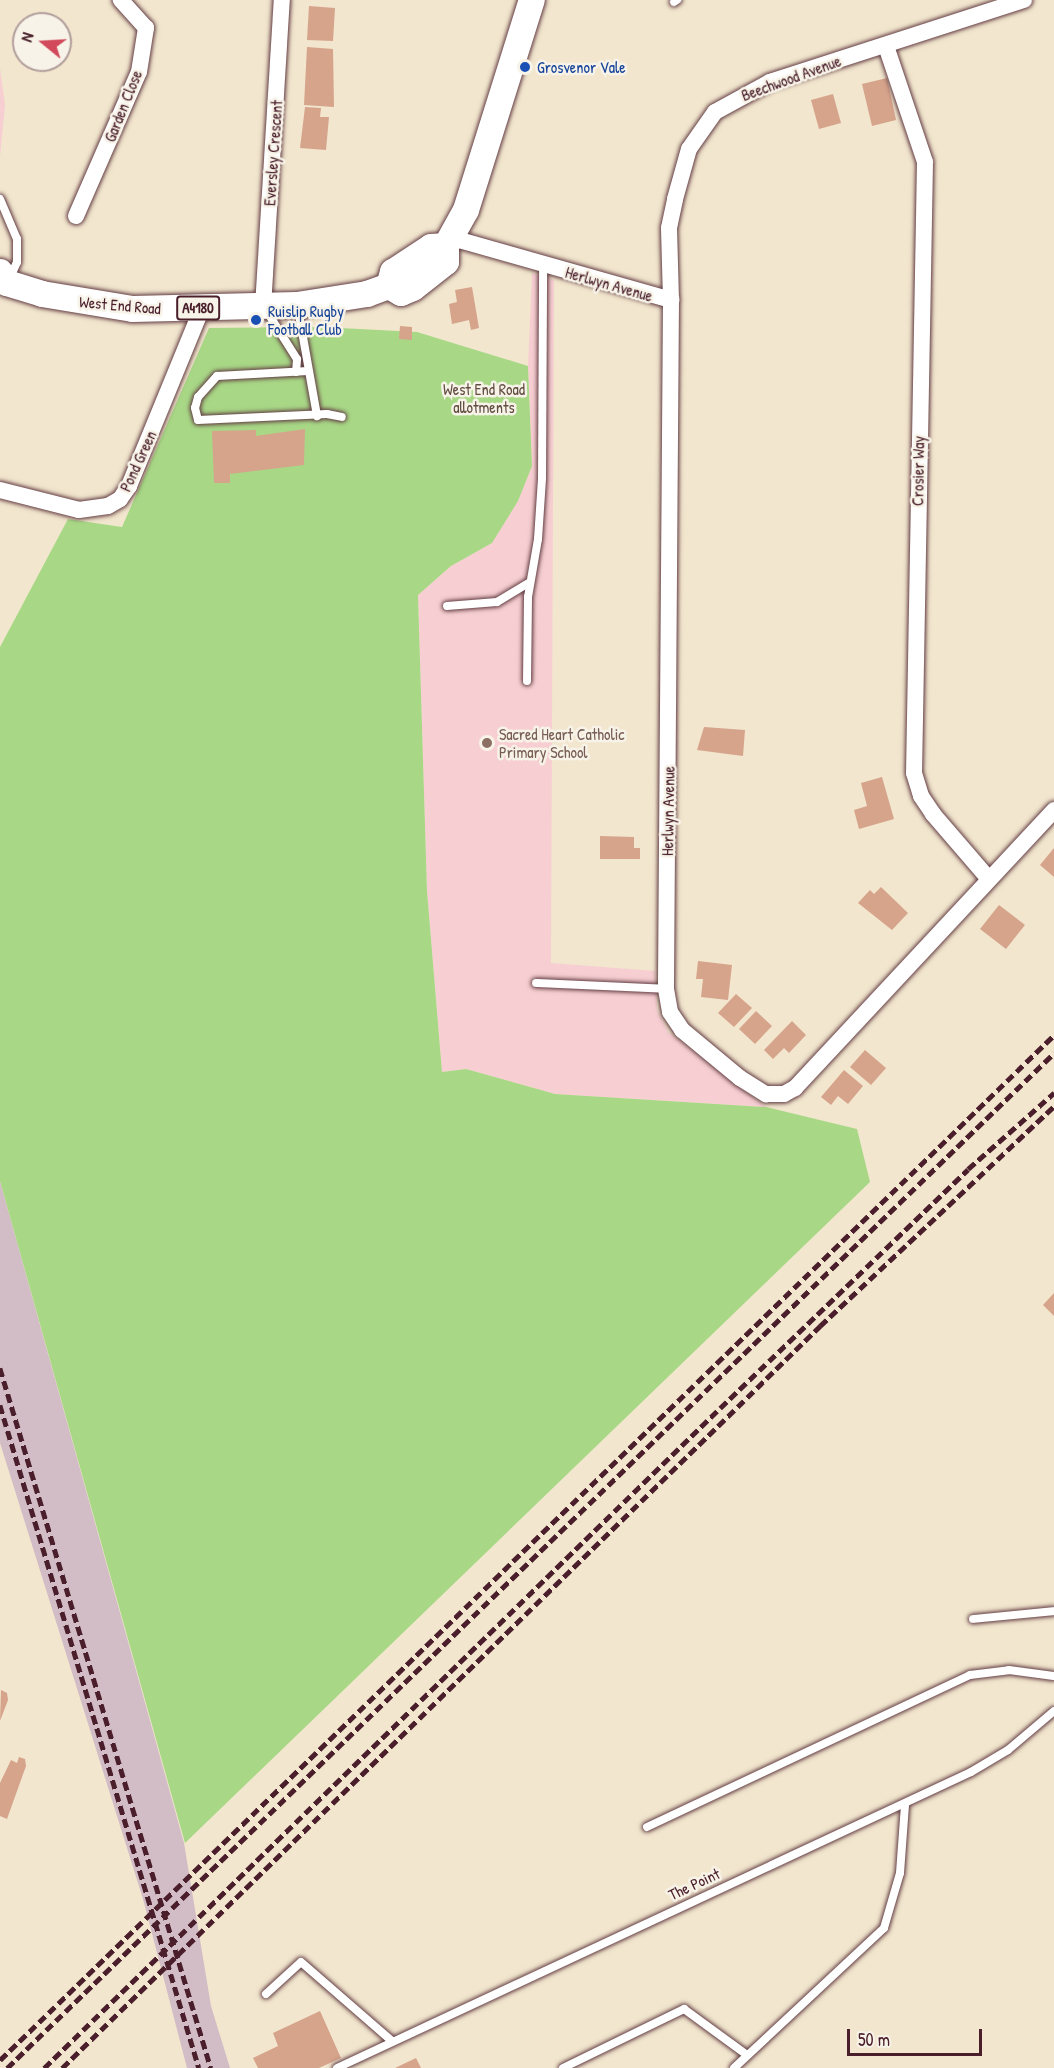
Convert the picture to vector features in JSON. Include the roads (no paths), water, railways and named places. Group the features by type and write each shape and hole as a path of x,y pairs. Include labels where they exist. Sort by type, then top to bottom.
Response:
{"main road":[{"path":"449,242 468,202 532,0"},
{"name":"West End Road","path":"4,277 107,307 202,308 297,305 367,294 389,286 393,272 431,247 449,242"}],"street":[{"name":"Garden Close","path":"76,216 139,72 146,28 121,0"},
{"name":"Eversley Crescent","path":"263,307 282,0"},
{"name":"Beechwood Avenue","path":"671,300 669,228 675,199 689,149 715,112 751,89 1024,0"},
{"name":"Crosier Way","path":"885,46 925,162 914,773 921,796 933,814 988,878"},
{"name":"Herlwyn Avenue","path":"449,242 671,300 666,989 670,1012 682,1030 740,1078 766,1094 784,1094 795,1088 988,878 1054,810"},
{"name":"Pond Green","path":"0,490 79,510 108,506 120,499 129,486 202,308"}],"lane":[{"path":"0,199 14,225 19,251 4,277"},
{"path":"527,681 529,583 538,539 542,478 543,266"},
{"path":"297,305 317,416"},
{"path":"263,307 278,324 297,359 296,372"},
{"path":"308,371 217,376 198,397 195,408 198,420 342,417"},
{"path":"447,606 497,602 529,583"},
{"path":"536,983 666,989"},
{"path":"973,1619 1054,1611"},
{"path":"647,1827 970,1675 1009,1670 1054,1676"},
{"name":"The Point","path":"337,2068 905,1804 1008,1750 1054,1711"},
{"path":"734,2068 884,1928 900,1873 905,1804"},
{"path":"266,1994 301,1962 392,2041"},
{"path":"563,2068 684,2009 747,2055"}],"railway":[{"path":"0,2060 1054,1035"},
{"path":"7,2068 1054,1053"},
{"path":"44,2068 720,1408 968,1169 1054,1093"},
{"path":"62,2068 820,1326 1054,1106"},
{"path":"0,1368 211,2068"},
{"path":"0,1405 199,2068"}],"place":[{"name":"Grosvenor Vale","path":"525,67"},
{"name":"Ruislip Rugby Football Club","path":"256,320"},
{"name":"Sacred Heart Catholic Primary School","path":"487,743"}],"park label":[{"name":"West End Road allotments","path":"484,398"}]}
